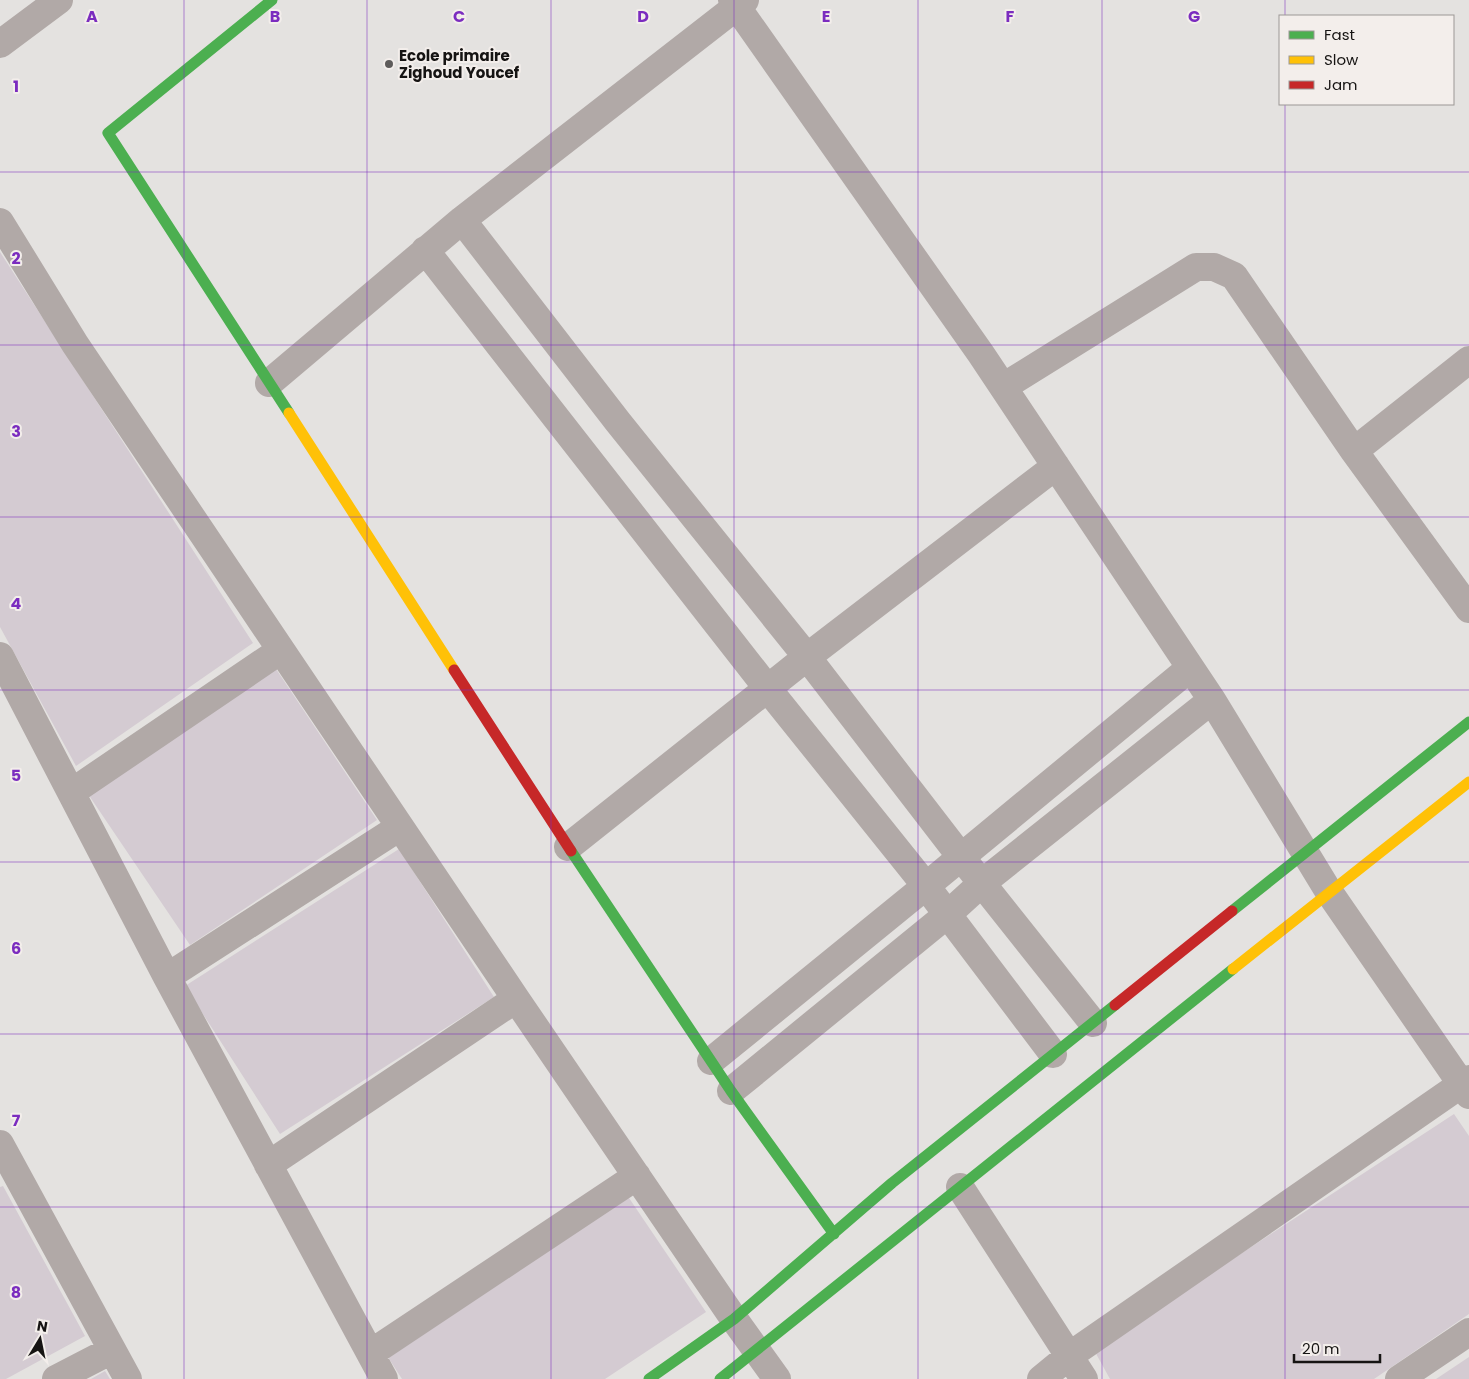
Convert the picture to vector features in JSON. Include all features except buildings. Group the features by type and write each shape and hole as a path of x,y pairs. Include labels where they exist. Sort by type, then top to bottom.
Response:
{"main road":[{"path":"272,0 108,133 568,847 731,1091 834,1234"},
{"path":"649,1379 734,1319 892,1183 1469,722"},
{"path":"720,1379 1469,782"}],"street":[{"path":"0,44 58,0"},
{"path":"269,383 424,250 738,2 1003,387 1212,700 1329,892 1466,1086 1069,1356 1041,1379"},
{"path":"462,220 618,422 807,657 961,857 1093,1023"},
{"path":"0,222 74,344 636,1176 777,1379"},
{"path":"424,250 768,689 948,914 1053,1054"},
{"path":"1003,387 1196,266 1214,267 1234,276 1354,451 1469,608"},
{"path":"1354,451 1469,360"},
{"path":"568,847 807,657 1056,466"},
{"path":"72,792 281,650"},
{"path":"0,656 168,977 384,1379"},
{"path":"711,1061 1190,668"},
{"path":"731,1091 948,914 982,883 1212,700"},
{"path":"168,977 400,827"},
{"path":"268,1165 516,999"},
{"path":"4,1161 128,1379"},
{"path":"371,1353 636,1176"},
{"path":"960,1187 1084,1379"},
{"path":"1399,1379 1469,1332"},
{"path":"56,1379 112,1350"}],"traffic: fast":[{"path":"272,0 108,133 289,413"},
{"path":"1232,911 1469,722"},
{"path":"571,851 731,1091 834,1234"},
{"path":"720,1379 1233,969"},
{"path":"649,1379 734,1319 892,1183 1115,1005"}],"traffic: slow":[{"path":"289,413 454,670"},
{"path":"1233,969 1469,782"}],"traffic: jam":[{"path":"454,670 571,851"},
{"path":"1115,1005 1232,911"}],"place":[{"name":"Ecole primaire Zighoud Youcef","path":"389,64"}]}
